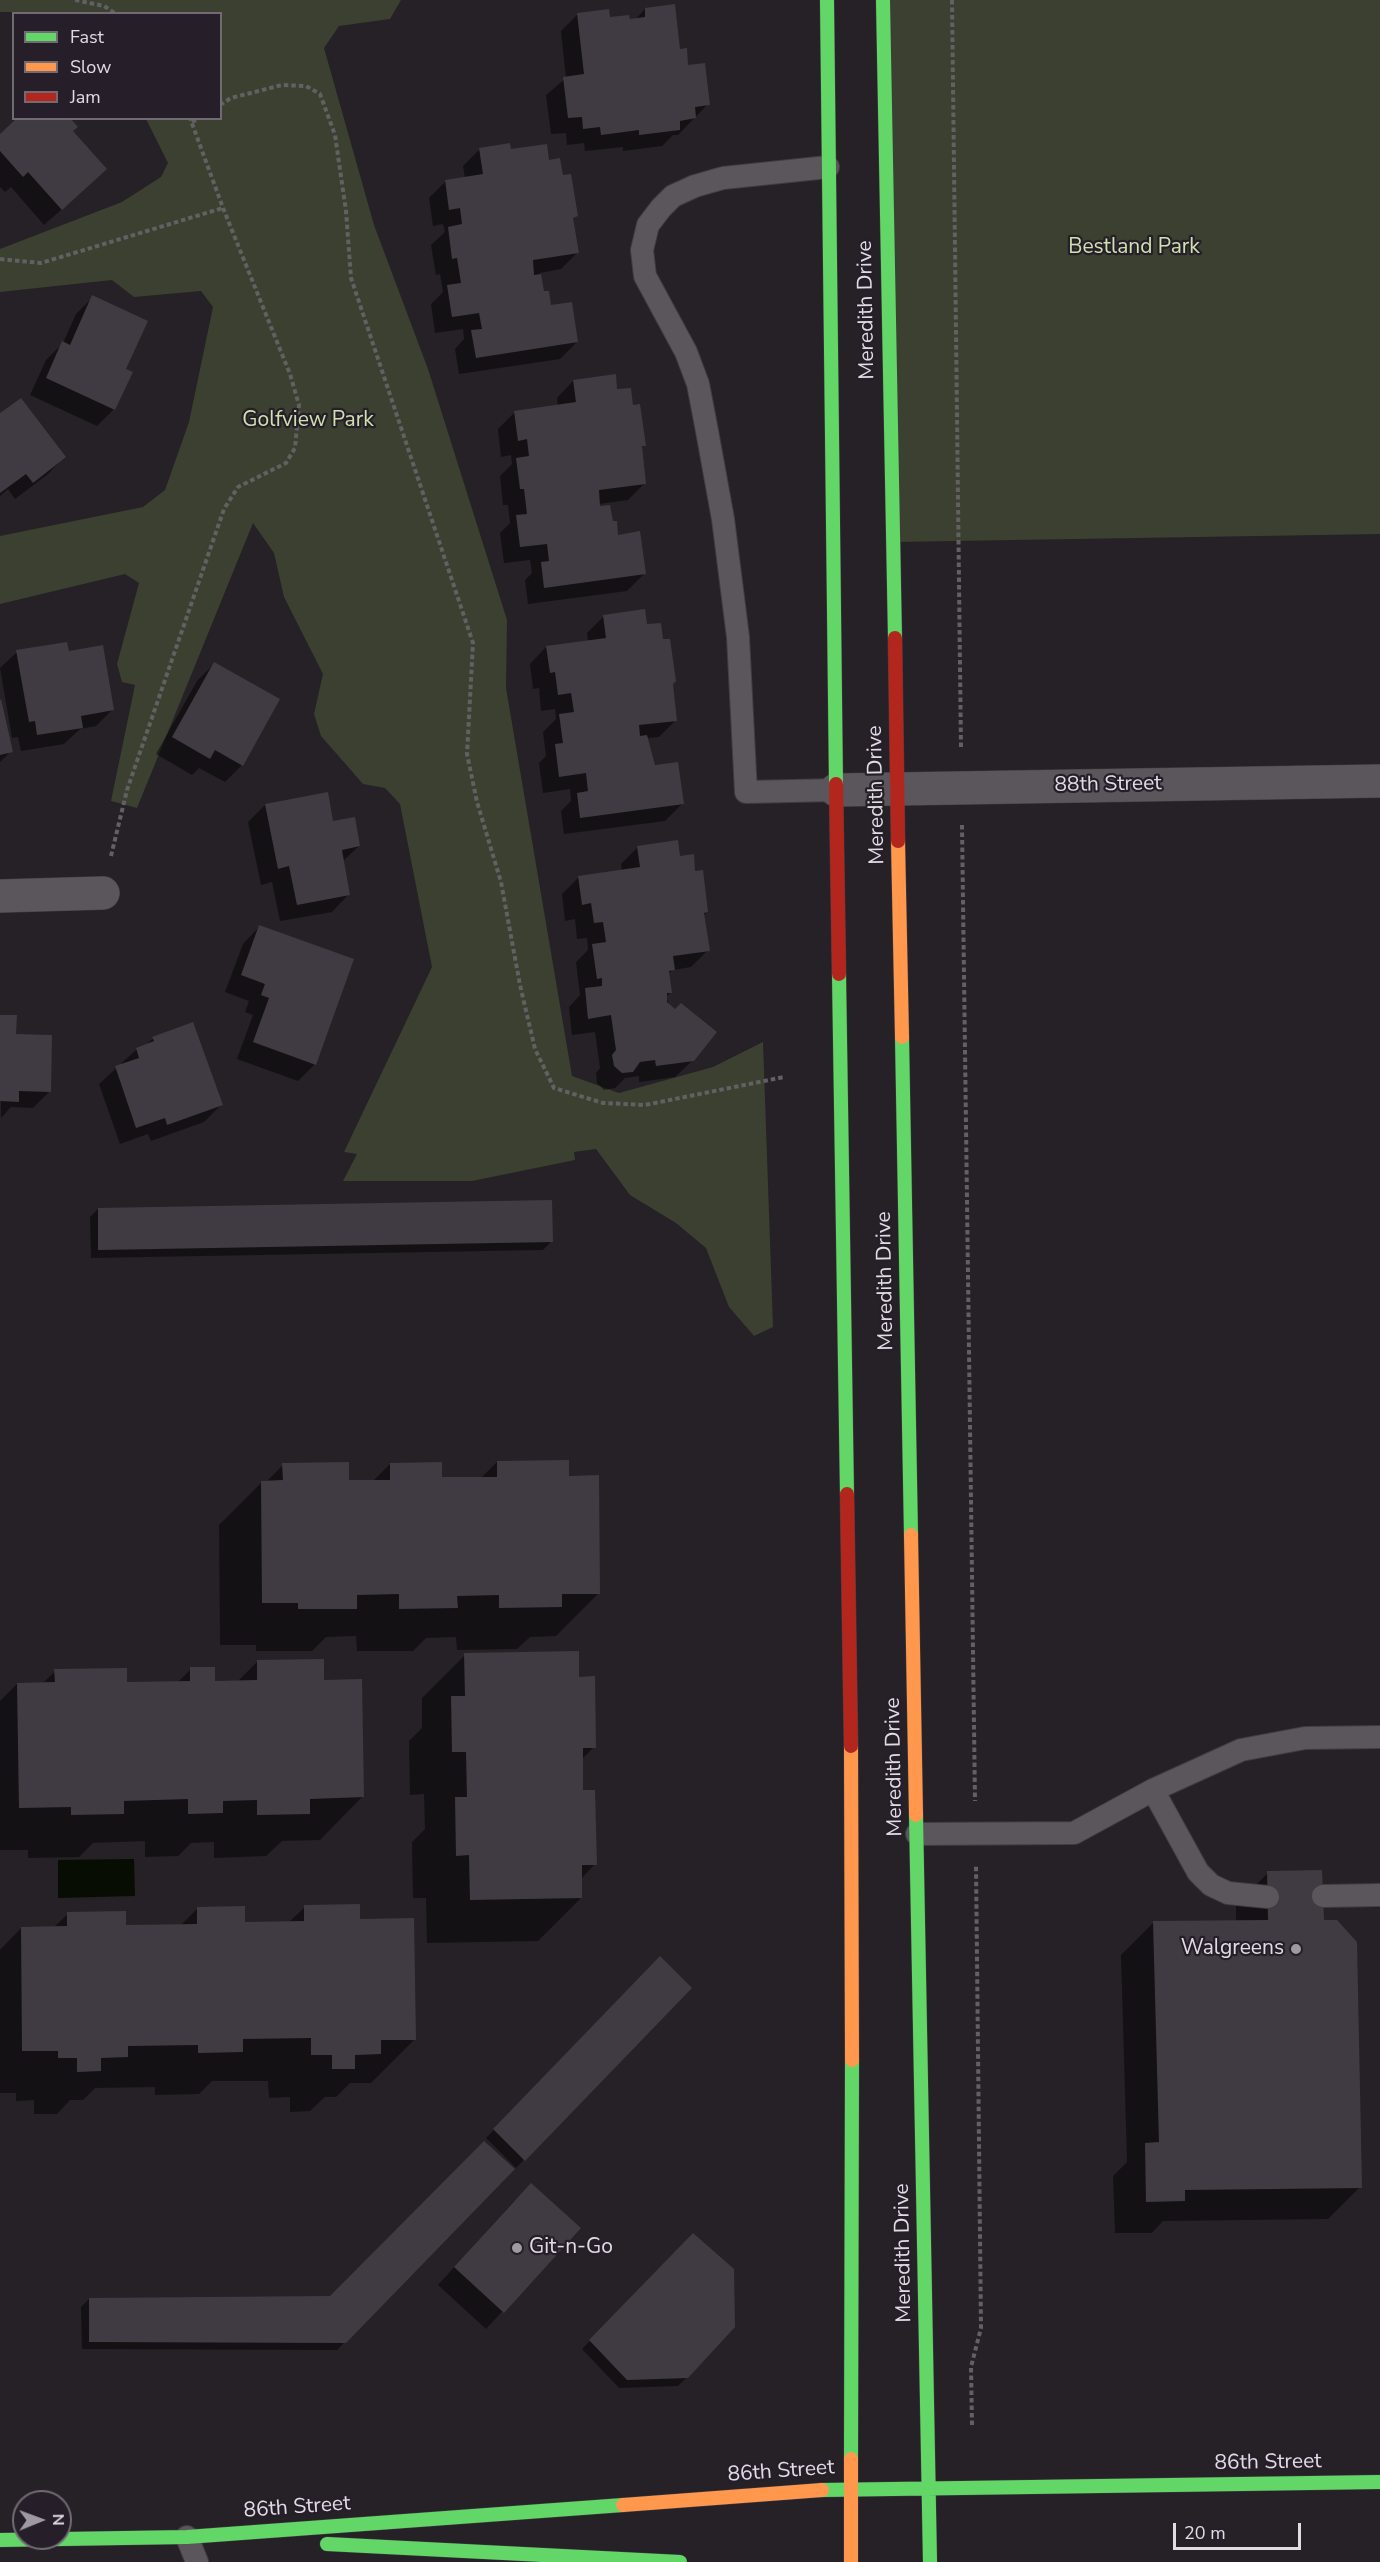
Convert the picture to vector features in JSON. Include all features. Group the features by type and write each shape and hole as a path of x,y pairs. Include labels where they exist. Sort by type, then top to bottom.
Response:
{"main road":[{"name":"Meredith Drive","path":"827,0 852,1835 850,2562"},
{"name":"Meredith Drive","path":"883,0 930,2562"},
{"name":"86th Street","path":"0,2540 187,2537 850,2488 1380,2482"},
{"name":"86th Street","path":"187,2537 680,2562"}],"street":[{"name":"88th Street","path":"836,790 1380,781"},
{"path":"0,896 103,893"}],"lane":[{"path":"828,167 723,178 695,186 673,196 661,208 648,225 642,250 645,276 686,352 698,384 723,519 738,636 746,792 836,790"},
{"path":"917,1834 1074,1833 1153,1790 1240,1750 1305,1738 1380,1737"},
{"path":"1153,1790 1198,1872 1210,1885 1228,1893 1268,1897"},
{"path":"1323,1896 1380,1895"},
{"path":"187,2537 197,2562"}],"path":[{"path":"75,0 104,6 113,12"},
{"path":"952,0 981,2328 971,2367 972,2425"},
{"path":"222,104 231,99 282,86 306,86 320,94 335,135 346,211 351,278 473,643 467,754 477,802 501,882 520,985 535,1048 554,1088 603,1103 645,1105 784,1077"},
{"path":"103,893 127,790 224,509 238,487 286,463 295,448 299,405 290,374 222,208 191,120"},
{"path":"0,259 41,264 222,208"}],"green space":[{"name":"Golfview Park","path":"0,0 401,0 390,19 339,26 324,48 374,225 428,369 507,620 506,688 572,1076 619,1093 713,1067 763,1042 773,1327 754,1336 729,1307 706,1248 676,1223 630,1195 596,1149 574,1152 575,1160 472,1181 343,1181 357,1154 344,1152 432,967 400,804 385,788 363,784 321,736 314,714 323,674 284,597 274,553 253,523 137,808 111,801 135,685 122,682 117,664 139,583 125,574 0,604 0,536 143,507 165,490 189,422 213,307 201,291 134,297 112,280 0,292 0,249 122,202 161,177 168,163 146,120 222,120 222,12 0,12"},
{"name":"Bestland Park","path":"883,0 1380,0 1380,534 893,542"}],"shaded area":[{"path":"134,1859 135,1896 58,1898 58,1860"}],"building":[{"path":"675,4 680,49 687,48 688,65 705,63 710,105 695,107 696,118 680,121 680,130 639,135 639,130 601,135 600,127 583,129 582,117 568,118 563,77 584,74 577,13 609,9 610,17 629,15 630,19 645,17 645,8"},
{"path":"15,120 72,120 78,127 73,131 107,169 62,210 28,172 23,177 0,151 0,134"},
{"path":"510,143 511,149 547,144 549,160 560,158 563,175 571,174 578,216 573,218 579,253 533,260 534,275 541,274 544,291 549,291 551,305 572,302 578,342 476,358 471,330 482,329 479,313 452,317 447,285 461,283 457,258 452,259 448,227 462,224 460,208 449,210 445,180 483,174 479,148"},
{"path":"92,295 148,321 126,369 133,372 115,410 46,378 62,341 70,345"},
{"path":"616,374 617,389 631,388 633,405 640,404 646,446 642,446 646,484 599,490 600,506 610,505 613,521 617,521 618,535 640,531 646,574 544,588 541,562 549,561 547,544 520,547 516,515 527,514 524,489 520,489 516,458 529,456 527,439 518,441 514,411 576,402 573,380"},
{"path":"21,398 66,457 33,483 26,474 0,493 0,413"},
{"path":"645,609 647,624 661,623 663,639 670,639 676,681 673,684 677,721 639,725 640,736 647,735 655,765 678,762 684,804 580,818 577,793 588,791 586,773 559,777 555,744 563,743 559,714 574,712 571,693 558,695 555,672 550,673 546,646 606,638 603,615"},
{"path":"67,642 69,651 103,645 114,710 81,716 83,728 37,735 35,721 29,722 16,650"},
{"path":"214,662 280,699 243,766 215,750 210,759 172,737"},
{"path":"0,700 13,752 0,755"},
{"path":"328,792 333,821 355,817 360,846 342,850 350,895 297,905 289,866 278,869 265,804"},
{"path":"678,840 680,856 694,854 695,871 703,870 708,912 704,913 710,951 673,956 675,970 669,971 672,993 667,993 667,1002 675,1009 681,1003 717,1032 694,1061 656,1066 655,1060 640,1062 633,1072 622,1073 614,1066 612,1055 616,1050 611,1015 588,1019 585,988 602,986 602,978 597,979 592,944 606,942 603,922 594,923 591,903 582,905 578,876 640,867 637,846"},
{"path":"259,925 354,959 316,1065 253,1042 269,998 261,995 265,984 241,975"},
{"path":"0,1015 17,1015 16,1034 52,1035 51,1092 19,1091 19,1102 0,1101"},
{"path":"193,1022 223,1105 167,1125 165,1118 136,1128 115,1066 139,1058 136,1048 154,1041 152,1037"},
{"path":"552,1200 553,1242 98,1250 98,1208"},
{"path":"569,1460 569,1476 599,1475 600,1594 562,1594 562,1607 499,1608 499,1595 457,1596 458,1608 399,1609 399,1594 357,1595 357,1609 298,1609 298,1603 262,1603 261,1481 283,1480 282,1463 349,1462 349,1480 390,1480 390,1463 442,1462 442,1477 497,1477 497,1461"},
{"path":"579,1651 579,1677 595,1676 596,1748 583,1748 583,1790 595,1790 597,1865 582,1865 582,1898 470,1900 469,1855 456,1856 455,1797 467,1797 466,1752 452,1752 451,1696 465,1696 464,1653"},
{"path":"324,1659 324,1680 362,1679 364,1797 310,1799 310,1814 257,1815 257,1800 223,1801 223,1813 188,1814 188,1799 124,1801 124,1814 71,1815 71,1807 19,1808 17,1683 55,1682 54,1669 127,1668 127,1682 190,1681 190,1667 215,1667 215,1681 257,1680 257,1660"},
{"name":"Walgreens","path":"1322,1870 1324,1920 1337,1920 1357,1942 1362,2188 1185,2190 1185,2201 1146,2202 1145,2143 1159,2142 1153,1921 1268,1920 1267,1871"},
{"path":"360,1904 360,1919 414,1918 416,2040 381,2040 381,2054 355,2055 355,2069 332,2069 332,2055 311,2055 311,2038 243,2039 243,2052 198,2053 198,2045 128,2046 128,2057 101,2058 101,2071 77,2072 77,2058 58,2058 58,2051 22,2051 21,1927 67,1926 67,1912 126,1911 126,1925 197,1924 197,1907 245,1906 245,1922 304,1921 304,1905"},
{"path":"660,1956 692,1988 525,2161 493,2129"},
{"path":"484,2141 515,2169 346,2343 89,2342 89,2298 330,2296"},
{"name":"Git-n-Go","path":"531,2183 581,2228 504,2313 454,2267"},
{"path":"693,2233 734,2269 735,2327 688,2378 627,2380 589,2340"}],"traffic: fast":[{"path":"827,0 836,784"},
{"path":"883,0 895,638"},
{"path":"839,974 847,1494"},
{"path":"902,1037 911,1535"},
{"path":"916,1815 930,2562"},
{"path":"851,2459 852,2060"},
{"path":"822,2490 1380,2482"},
{"path":"0,2540 187,2537 623,2505"},
{"path":"327,2544 680,2562"}],"traffic: slow":[{"path":"898,841 902,1037"},
{"path":"911,1535 916,1815"},
{"path":"851,1746 852,2060"},
{"path":"851,2459 851,2562"},
{"path":"623,2505 822,2490"}],"traffic: jam":[{"path":"895,638 898,841"},
{"path":"836,784 839,974"},
{"path":"847,1494 851,1746"}],"place":[{"name":"Walgreens","path":"1296,1949"},
{"name":"Git-n-Go","path":"517,2248"}]}
